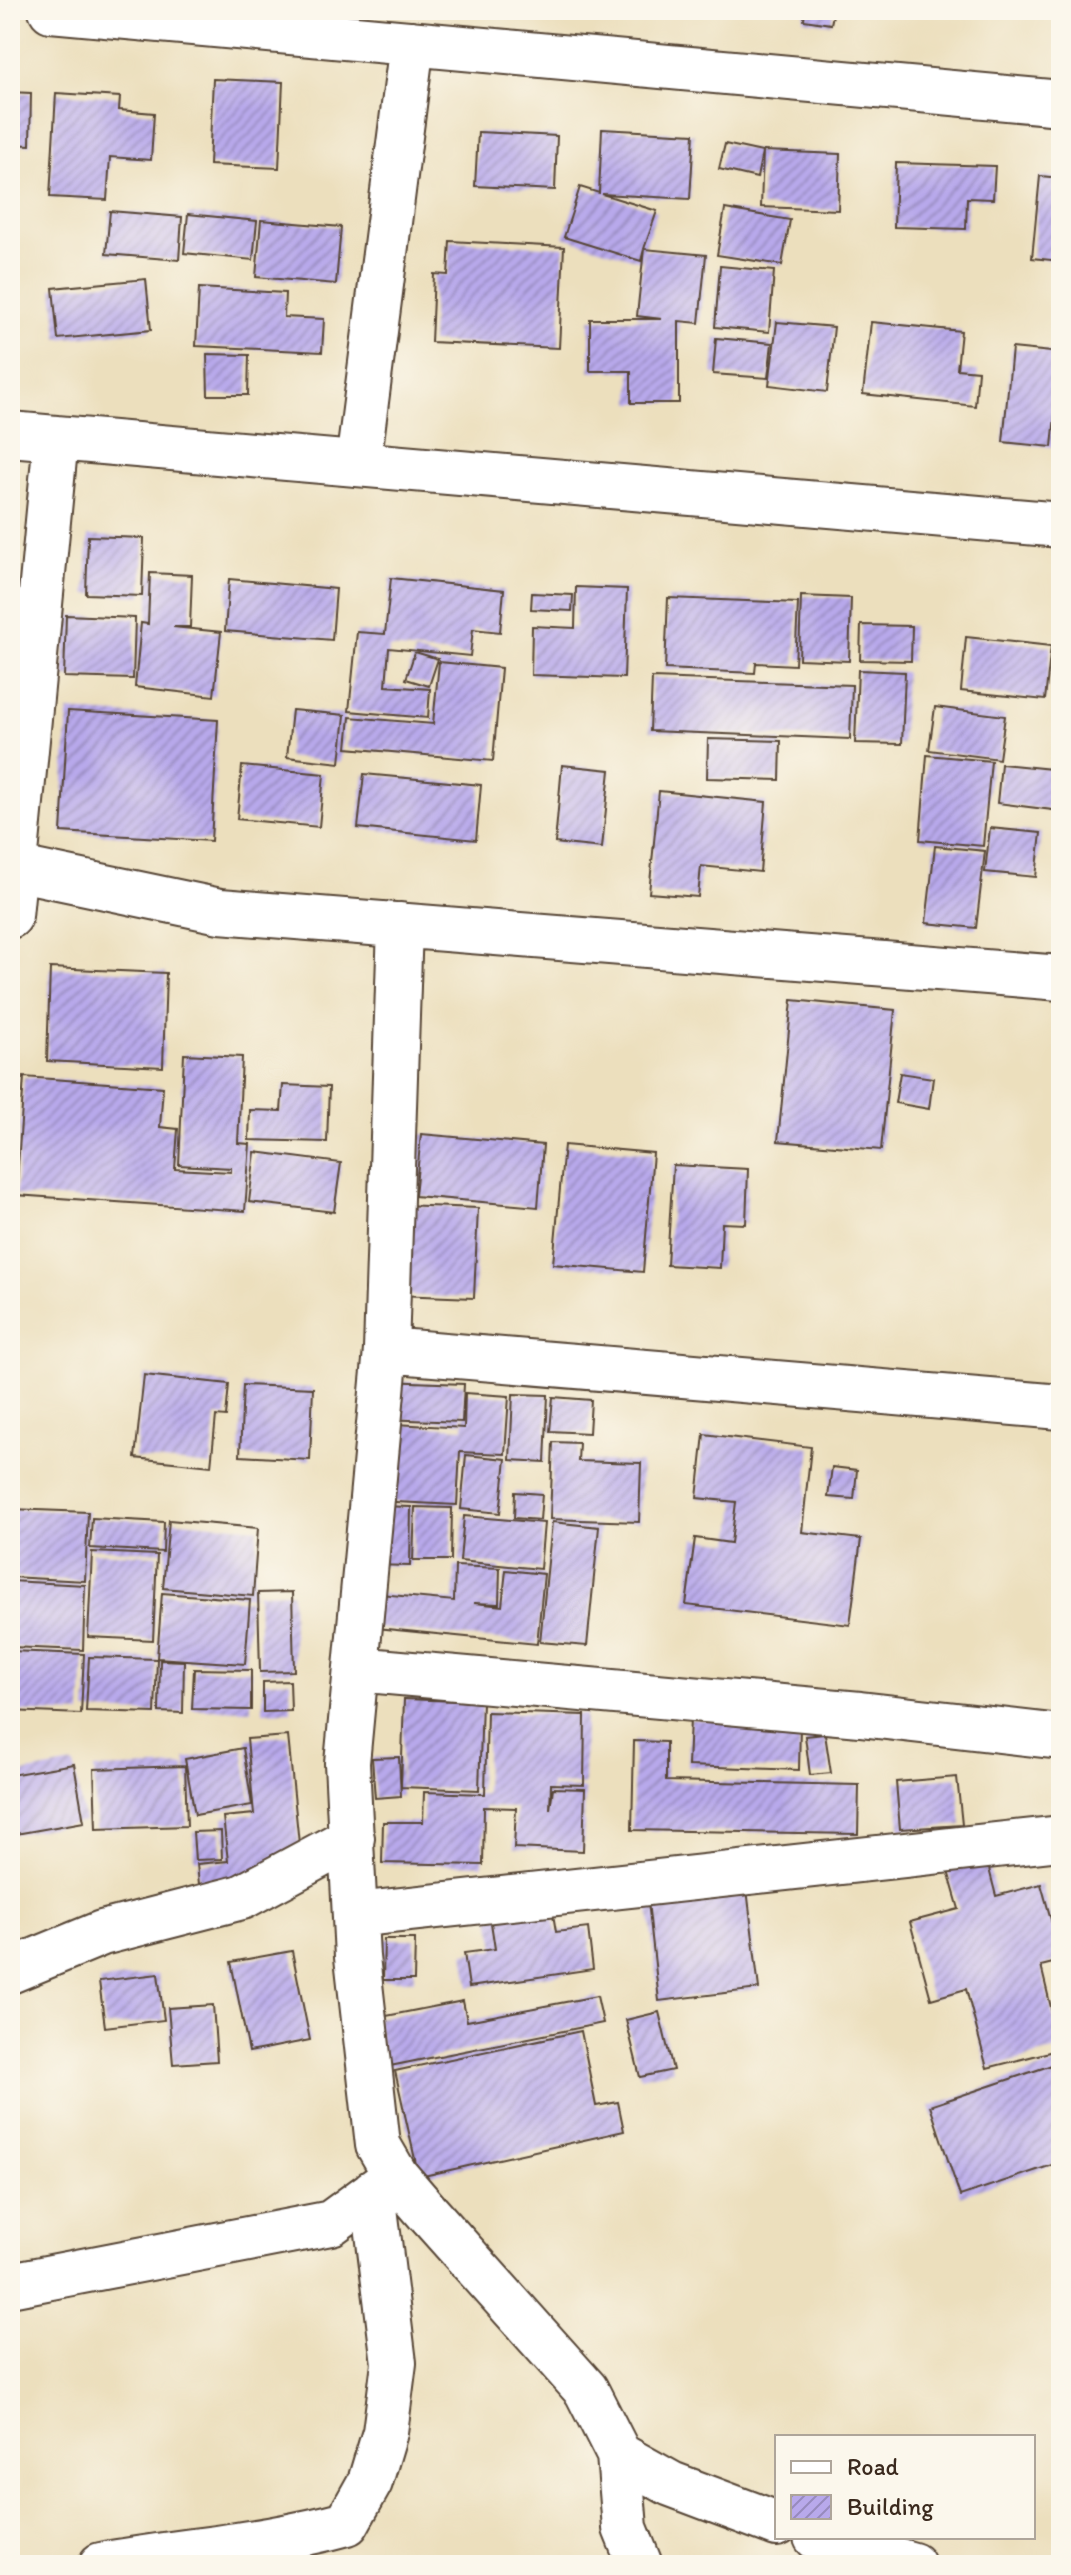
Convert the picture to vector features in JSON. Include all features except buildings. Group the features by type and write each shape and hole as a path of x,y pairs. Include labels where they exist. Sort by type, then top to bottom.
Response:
{"street":[{"path":"51,10 1061,103"},
{"path":"358,464 412,43"},
{"path":"10,434 1061,525"},
{"path":"10,916 56,438"},
{"path":"15,868 220,911 1061,978"},
{"path":"101,2565 183,2550 293,2537 347,2523 370,2482 385,2432 394,2363 385,2184 378,2145 355,1915 347,1763 386,1350 400,925"},
{"path":"386,1350 1061,1407"},
{"path":"356,1669 860,1714 1061,1737"},
{"path":"10,1971 102,1933 242,1897 352,1838"},
{"path":"355,1915 1061,1838"},
{"path":"10,2285 331,2223 385,2184"},
{"path":"385,2184 586,2390 619,2455 625,2528 640,2565"},
{"path":"619,2455 671,2484 775,2523"},
{"path":"823,2539 913,2565"}]}
